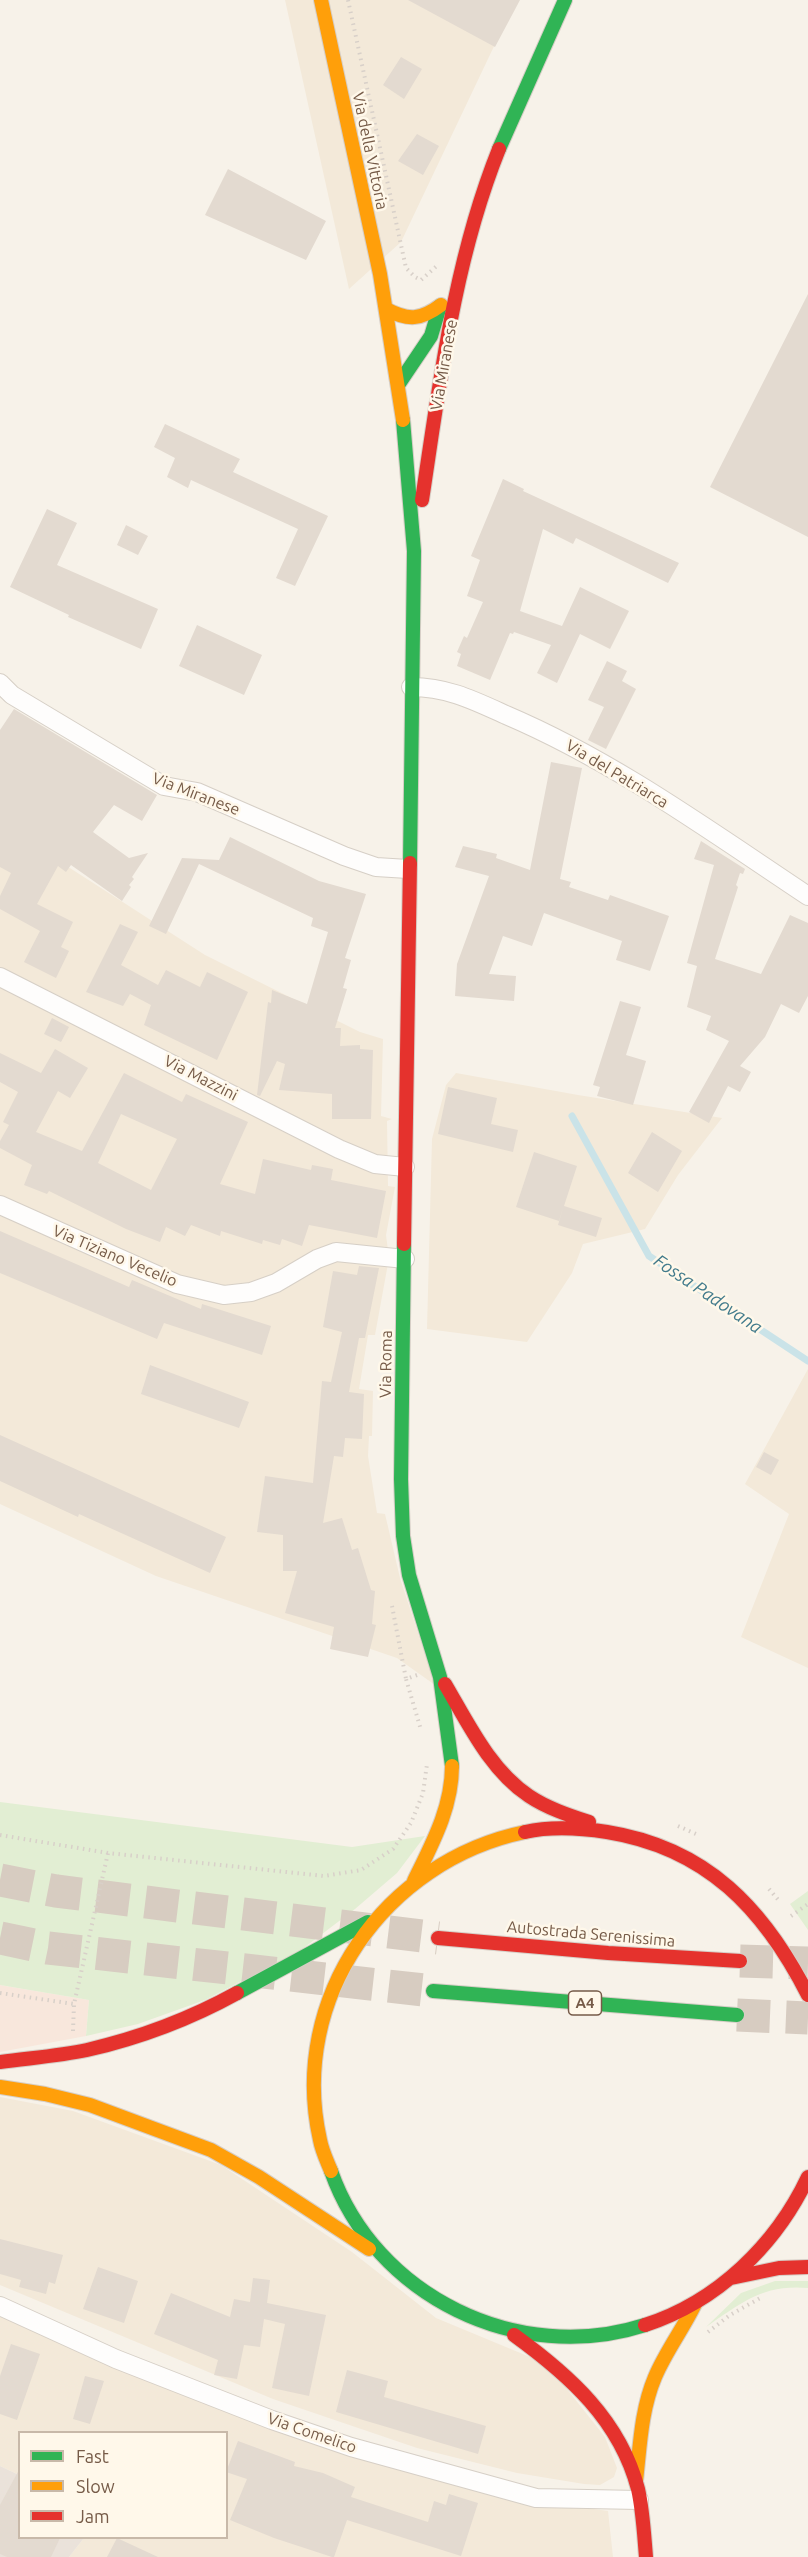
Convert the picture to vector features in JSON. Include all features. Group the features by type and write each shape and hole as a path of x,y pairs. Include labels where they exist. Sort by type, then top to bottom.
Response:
{"main road":[{"name":"Via della Vittoria","path":"321,0 386,309"},
{"name":"Via Miranese","path":"414,551 448,336 475,217 501,142 565,0"},
{"name":"Via Miranese","path":"398,385 431,336 456,256 475,217"},
{"name":"Via Miranese","path":"386,309 400,317 414,320 426,316 441,305"},
{"name":"Via Miranese","path":"386,309 412,487 414,551 407,1048"},
{"name":"Via Roma","path":"407,1048 401,1479 403,1536 416,1603 438,1671"},
{"path":"438,1671 498,1767 522,1791 560,1811 615,1832 676,1851 719,1877 758,1914 780,1940 798,1970 808,1995"},
{"path":"414,1881 442,1821 452,1783 450,1744 438,1671"},
{"path":"615,1832 556,1828 498,1837 455,1854 414,1881 376,1918 352,1951 325,2010 318,2036 314,2080 318,2130 327,2168 347,2210 380,2255 413,2286 435,2300 474,2319 507,2329 552,2338 598,2336 645,2325 695,2304 730,2278 788,2216 808,2177"},
{"path":"0,2062 72,2052 151,2031 205,2011 376,1918"},
{"name":"Autostrada Serenissima","path":"438,1938 608,1953 740,1961"},
{"name":"A4","path":"433,1991 736,2014"},
{"path":"0,2086 77,2101 149,2124 221,2154 341,2233 380,2255"},
{"path":"730,2278 779,2268 808,2267"},
{"path":"646,2557 636,2481 646,2403 669,2350 686,2326 695,2304"},
{"path":"507,2329 559,2366 593,2399 607,2420 636,2481"}],"street":[{"name":"Via Miranese","path":"0,683 12,695 164,786 197,792 344,856 376,867 408,869"},
{"name":"Via del Patriarca","path":"411,687 436,687 476,702 592,755 808,896"},
{"name":"Via Mazzini","path":"0,977 339,1149 375,1164 405,1167"},
{"name":"Via Tiziano Vecelio","path":"0,1205 177,1284 224,1294 251,1292 276,1282 316,1259 336,1252 405,1259"},
{"name":"Via Comelico","path":"0,2306 117,2359 272,2420 351,2447 536,2498 639,2500"}],"path":[{"path":"348,0 406,268"},
{"path":"424,1738 406,1679 438,1671"},
{"path":"0,1834 108,1853 324,1876 361,1870 393,1849 411,1823 423,1793 426,1755"},
{"path":"668,1822 687,1829 705,1840"},
{"path":"72,2052 74,2004 108,1853"},
{"path":"764,1885 782,1905"},
{"path":"791,1916 808,1904"},
{"path":"787,1911 796,1924"},
{"path":"0,1993 74,2004"},
{"path":"705,2336 743,2307 772,2294"}],"shaded area":[{"path":"285,0 516,0 401,242 349,289"},
{"path":"0,823 205,955 360,1032 383,1039 381,1116 392,1119 387,1121 388,1186 395,1187 386,1235 389,1258 375,1335 368,1335 359,1389 373,1391 372,1436 369,1436 368,1456 377,1513 385,1514 400,1578 435,1685 397,1658 156,1576 0,1504"},
{"path":"456,1073 722,1118 678,1175 645,1229 583,1244 572,1273 527,1342 427,1329 432,1139 446,1085"},
{"path":"808,1369 808,1668 741,1637 789,1514 745,1484"},
{"path":"0,1985 89,2000 86,2036 0,2052"},
{"path":"0,2097 73,2111 221,2165 352,2252 436,2318 530,2357 551,2369 605,2437 617,2468 614,2477 600,2485 584,2484 517,2473 417,2448 273,2399 0,2285"},
{"path":"0,2311 199,2397 525,2499 608,2511 613,2557 69,2557 83,2539 228,2539 228,2431 18,2431 18,2475 0,2466"},
{"path":"0,2466 18,2475 18,2539 83,2539 69,2557 0,2557"}],"green space":[{"path":"0,1802 352,1847 425,1836 397,1873 355,1909 301,1950 205,2000 138,2024 86,2036 89,2000 0,1985"},
{"path":"808,1891 808,1930 790,1904"},
{"path":"775,2281 808,2281 808,2288 765,2292 742,2303 706,2327 741,2293"}],"building":[{"path":"408,0 520,0 495,47"},
{"path":"401,57 422,69 404,99 383,85"},
{"path":"417,134 439,146 423,175 398,161"},
{"path":"228,169 326,221 306,260 205,215"},
{"path":"808,294 808,537 710,487"},
{"path":"165,424 240,459 233,472 328,516 295,586 276,578 298,529 191,480 188,488 167,477 175,458 154,447"},
{"path":"503,479 524,489 523,491 679,563 668,583 576,538 573,544 543,529 520,611 562,626 580,587 629,611 610,649 580,634 557,683 537,673 551,645 514,632 510,633 490,680 457,666 461,654 457,652 464,636 467,638 483,602 467,596 480,560 471,556"},
{"path":"47,509 77,523 57,565 158,609 141,649 68,617 69,615 10,587"},
{"path":"126,525 148,536 138,555 117,545"},
{"path":"197,625 262,655 244,695 179,666"},
{"path":"607,661 627,671 622,681 636,689 606,749 588,740 604,707 588,700"},
{"path":"14,709 157,795 142,821 114,805 93,832 129,858 148,853 132,877 134,879 129,885 131,887 122,901 71,865 66,872 58,866 37,904 73,922 61,947 69,951 56,978 24,962 40,931 0,909 0,896 11,873 0,867 0,730"},
{"path":"551,762 582,768 560,879 571,882 569,887 608,900 610,895 669,916 650,971 616,960 622,941 544,913 532,946 503,936 489,974 516,976 514,1001 455,996 457,964 489,876 455,867 463,846 497,854 496,858 530,870"},
{"path":"230,837 319,881 366,894 345,958 351,960 343,988 347,989 335,1028 341,1028 340,1046 360,1045 360,1049 373,1050 371,1119 332,1119 332,1094 279,1090 285,1064 277,1061 260,1096 257,1095 268,1002 271,1003 272,990 307,1004 328,932 311,926 313,918 199,864 166,934 149,926 182,858 219,860"},
{"path":"701,841 745,869 743,874 740,873 736,885 738,887 715,959 761,974 790,915 808,923 808,996 799,1013 781,1004 765,1037 740,1066 751,1072 740,1092 728,1086 709,1123 689,1112 729,1041 706,1030 711,1016 687,1007 697,966 687,963 714,865 694,859"},
{"path":"120,924 138,932 121,965 158,985 166,970 200,987 207,972 248,992 217,1060 144,1025 151,1005 130,994 123,1006 86,992"},
{"path":"620,1001 641,1007 626,1055 646,1061 633,1105 597,1096 600,1087 593,1085"},
{"path":"52,1018 69,1027 61,1042 44,1034"},
{"path":"55,1049 88,1068 70,1098 58,1091 36,1132 82,1151 124,1073 182,1102 186,1094 248,1122 220,1184 255,1194 263,1159 311,1170 312,1165 333,1169 331,1180 386,1191 377,1238 309,1225 302,1246 282,1239 280,1245 263,1240 262,1244 221,1231 220,1236 191,1225 185,1236 166,1227 160,1242 126,1229 49,1191 47,1194 24,1185 32,1165 0,1148 0,1141 9,1125 3,1122 18,1092 0,1082 0,1053 41,1073","holes":["121,1114 177,1139 151,1190 98,1163"]},
{"path":"448,1087 497,1098 491,1124 518,1130 513,1152 438,1134"},
{"path":"652,1132 682,1151 658,1192 628,1173"},
{"path":"534,1152 577,1166 564,1206 602,1218 596,1237 558,1225 563,1208 559,1221 516,1207"},
{"path":"0,1231 129,1287 132,1280 201,1309 202,1304 271,1326 262,1355 164,1323 157,1339 0,1273"},
{"path":"359,1266 379,1268 365,1338 359,1338 349,1392 364,1394 362,1439 345,1438 343,1457 334,1456 323,1523 342,1518 352,1550 358,1548 371,1590 375,1591 372,1624 376,1625 368,1657 330,1649 334,1627 285,1613 297,1571 283,1571 283,1535 257,1532 265,1476 313,1483 322,1381 331,1382 342,1332 323,1327 333,1271 357,1275"},
{"path":"150,1365 249,1402 239,1428 141,1394"},
{"path":"0,1435 226,1537 210,1573 0,1481"},
{"path":"764,1452 779,1460 771,1475 756,1467"},
{"path":"0,2239 63,2255 55,2284 49,2282 46,2294 19,2287 21,2280 0,2274"},
{"path":"98,2267 138,2281 124,2323 83,2309"},
{"path":"253,2278 270,2280 267,2303 326,2315 309,2396 272,2388 285,2324 264,2319 260,2347 244,2345 237,2379 214,2375 218,2360 154,2334 171,2293 230,2317 234,2299 250,2302"},
{"path":"11,2344 40,2354 17,2420 0,2414 0,2376"},
{"path":"347,2370 388,2381 384,2397 486,2426 478,2454 336,2412"},
{"path":"85,2376 104,2381 90,2424 73,2419"},
{"path":"238,2441 295,2462 294,2466 323,2473 355,2487 351,2497 428,2522 434,2501 446,2505 449,2494 478,2503 461,2556 347,2520 334,2557 332,2557 274,2538 230,2520 247,2479 228,2473"},
{"path":"18,2472 18,2539 60,2539 51,2557 7,2557 0,2554 0,2505"},
{"path":"116,2539 119,2539 158,2557 107,2557"}],"waterway":[{"name":"Fossa Padovana","path":"572,1116 649,1256 808,1361"}],"tunnel":[{"path":"0,1880 56,1891 438,1938"},
{"path":"0,1938 48,1948 433,1991"},
{"path":"740,1961 808,1963"},
{"path":"737,2015 808,2018"}],"traffic: fast":[{"path":"499,149 565,0"},
{"path":"398,385 431,336 440,306"},
{"path":"403,420 414,551 410,863"},
{"path":"404,1244 401,1479 403,1536 409,1575 440,1677 452,1766"},
{"path":"237,1993 368,1922"},
{"path":"433,1991 737,2015"},
{"path":"331,2171 352,2215 381,2254 416,2285 457,2310 501,2327 549,2336 597,2335 645,2325"}],"traffic: slow":[{"path":"321,0 380,274 403,420"},
{"path":"386,309 401,316 414,317 427,314 441,305"},
{"path":"414,1881 445,1811 452,1766"},
{"path":"331,2171 320,2140 314,2087 319,2036 334,1988 358,1944 390,1905 429,1872 475,1848 525,1832"},
{"path":"0,2087 45,2094 90,2105 211,2150 259,2177 369,2249"},
{"path":"636,2481 642,2428 650,2390 664,2358 695,2304"}],"traffic: jam":[{"path":"422,500 450,322 471,234 499,149"},
{"path":"404,1244 410,863"},
{"path":"445,1684 481,1745 515,1785 543,1804 589,1822"},
{"path":"525,1832 566,1828 607,1832 643,1840 674,1852 703,1868 728,1887 751,1910 791,1964 808,1995"},
{"path":"438,1938 608,1953 740,1961"},
{"path":"0,2062 76,2052 126,2040 183,2019 237,1993"},
{"path":"645,2325 696,2302 742,2268 779,2226 808,2177"},
{"path":"731,2278 779,2268 808,2267"},
{"path":"514,2335 573,2383 590,2401 619,2441 638,2489 646,2557"}]}
